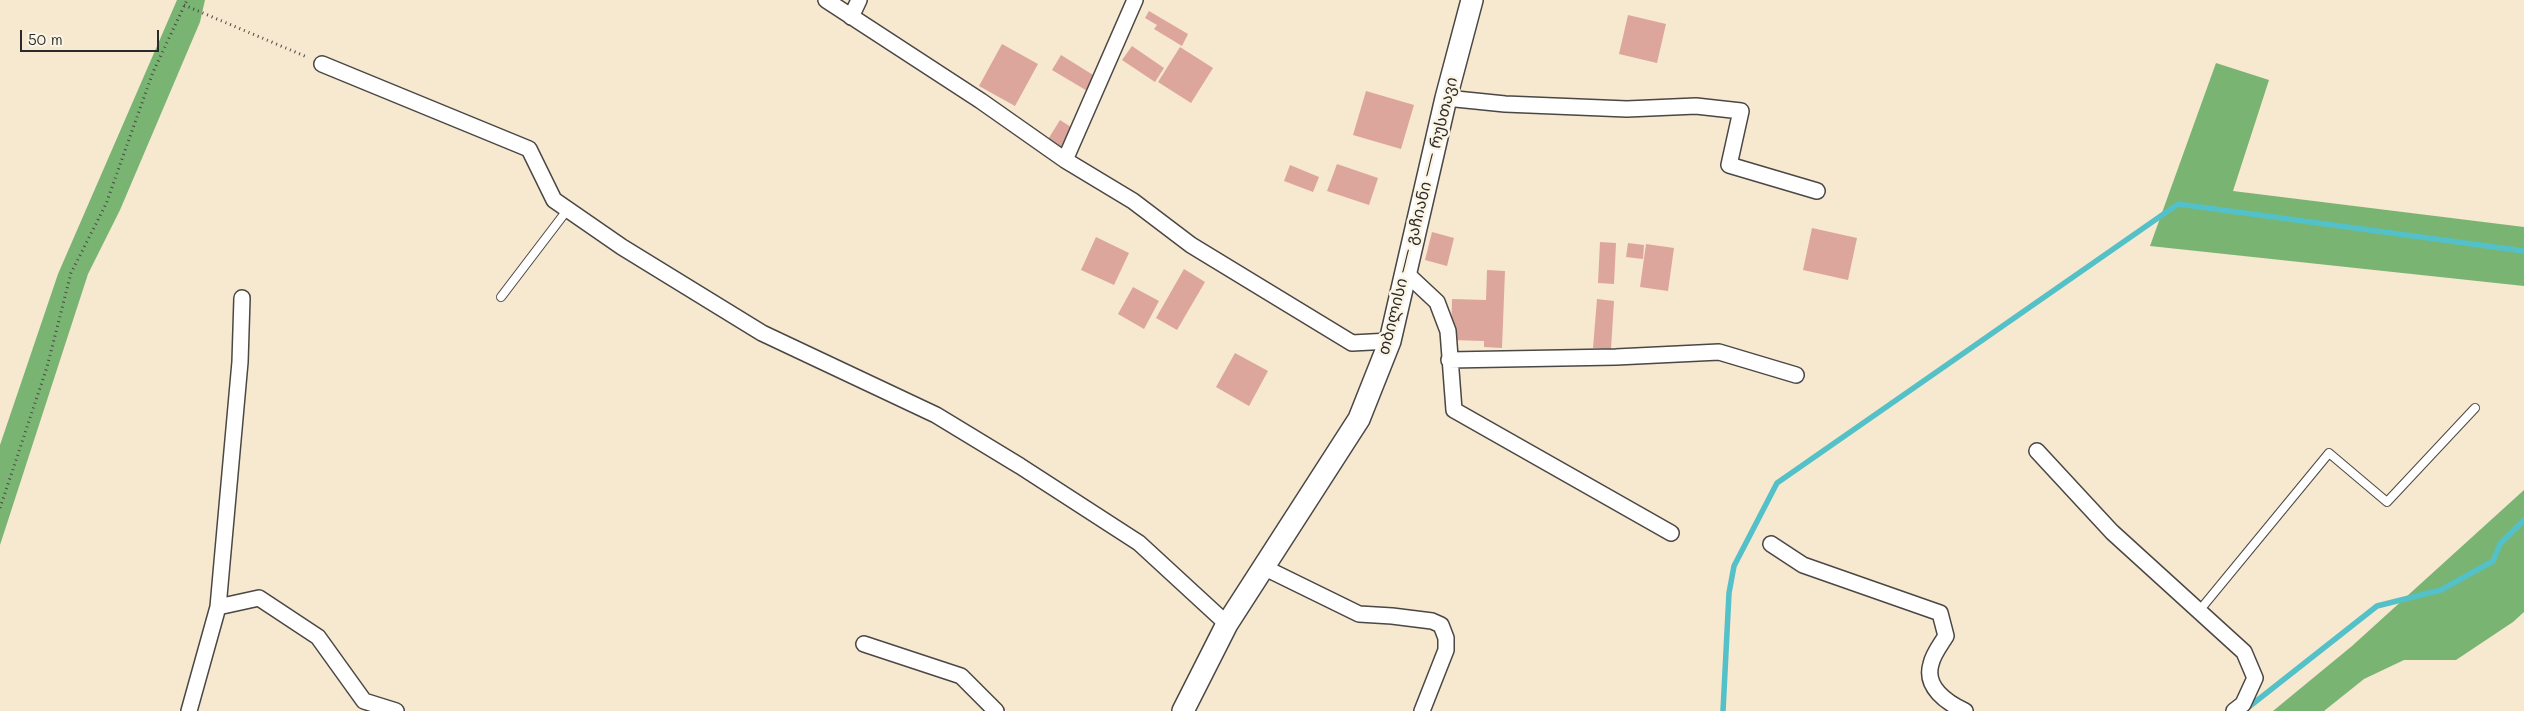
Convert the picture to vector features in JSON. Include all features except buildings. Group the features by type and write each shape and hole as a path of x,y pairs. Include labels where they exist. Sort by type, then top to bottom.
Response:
{"main road":[{"name":"თბილისი — გაჩიანი — რუსთავი","path":"1183,711 1227,624 1359,419 1390,341 1446,98 1472,0"}],"street":[{"path":"826,0 981,101 1065,160 1133,202 1191,245 1352,343 1390,341"},
{"path":"851,17 859,0"},
{"path":"1065,160 1134,0"},
{"path":"322,64 529,149 554,200 622,247 762,333 936,415 1020,466 1139,543 1227,624"},
{"path":"1446,98 1506,104 1627,109 1696,106 1741,111 1730,165 1817,191"},
{"path":"1406,273 1437,302 1448,330 1454,410 1671,532"},
{"path":"189,711 218,607 240,362 242,298"},
{"path":"1449,360 1616,357 1719,352 1796,375"},
{"path":"2036,450 2112,532 2244,652 2255,678 2243,704 2234,711"},
{"path":"1771,544 1803,565 1940,613 1946,636 1930,665 1933,687 1951,705 1965,711"},
{"path":"1263,567 1359,614 1432,621 1441,625 1446,638 1446,650 1422,711"},
{"path":"218,607 259,598 318,637 364,701 396,711"},
{"path":"864,644 961,676 996,711"}],"lane":[{"path":"501,297 568,209"},
{"path":"2199,611 2329,452 2387,502 2475,408"}],"path":[{"path":"0,508 46,368 70,273 106,204 153,72 187,0"},
{"path":"184,5 322,64"}],"green space":[{"path":"177,0 205,0 200,22 120,210 88,274 0,545 0,445 58,274"},
{"path":"2216,63 2269,80 2233,191 2524,227 2524,286 2150,246"},
{"path":"2524,490 2524,612 2513,622 2456,660 2404,660 2364,679 2324,711 2273,711 2352,646"}],"waterway":[{"path":"1723,711 1729,593 1734,566 1777,483 2178,204 2524,251"},
{"path":"2245,710 2377,606 2441,590 2493,561 2500,544 2524,520"}]}
